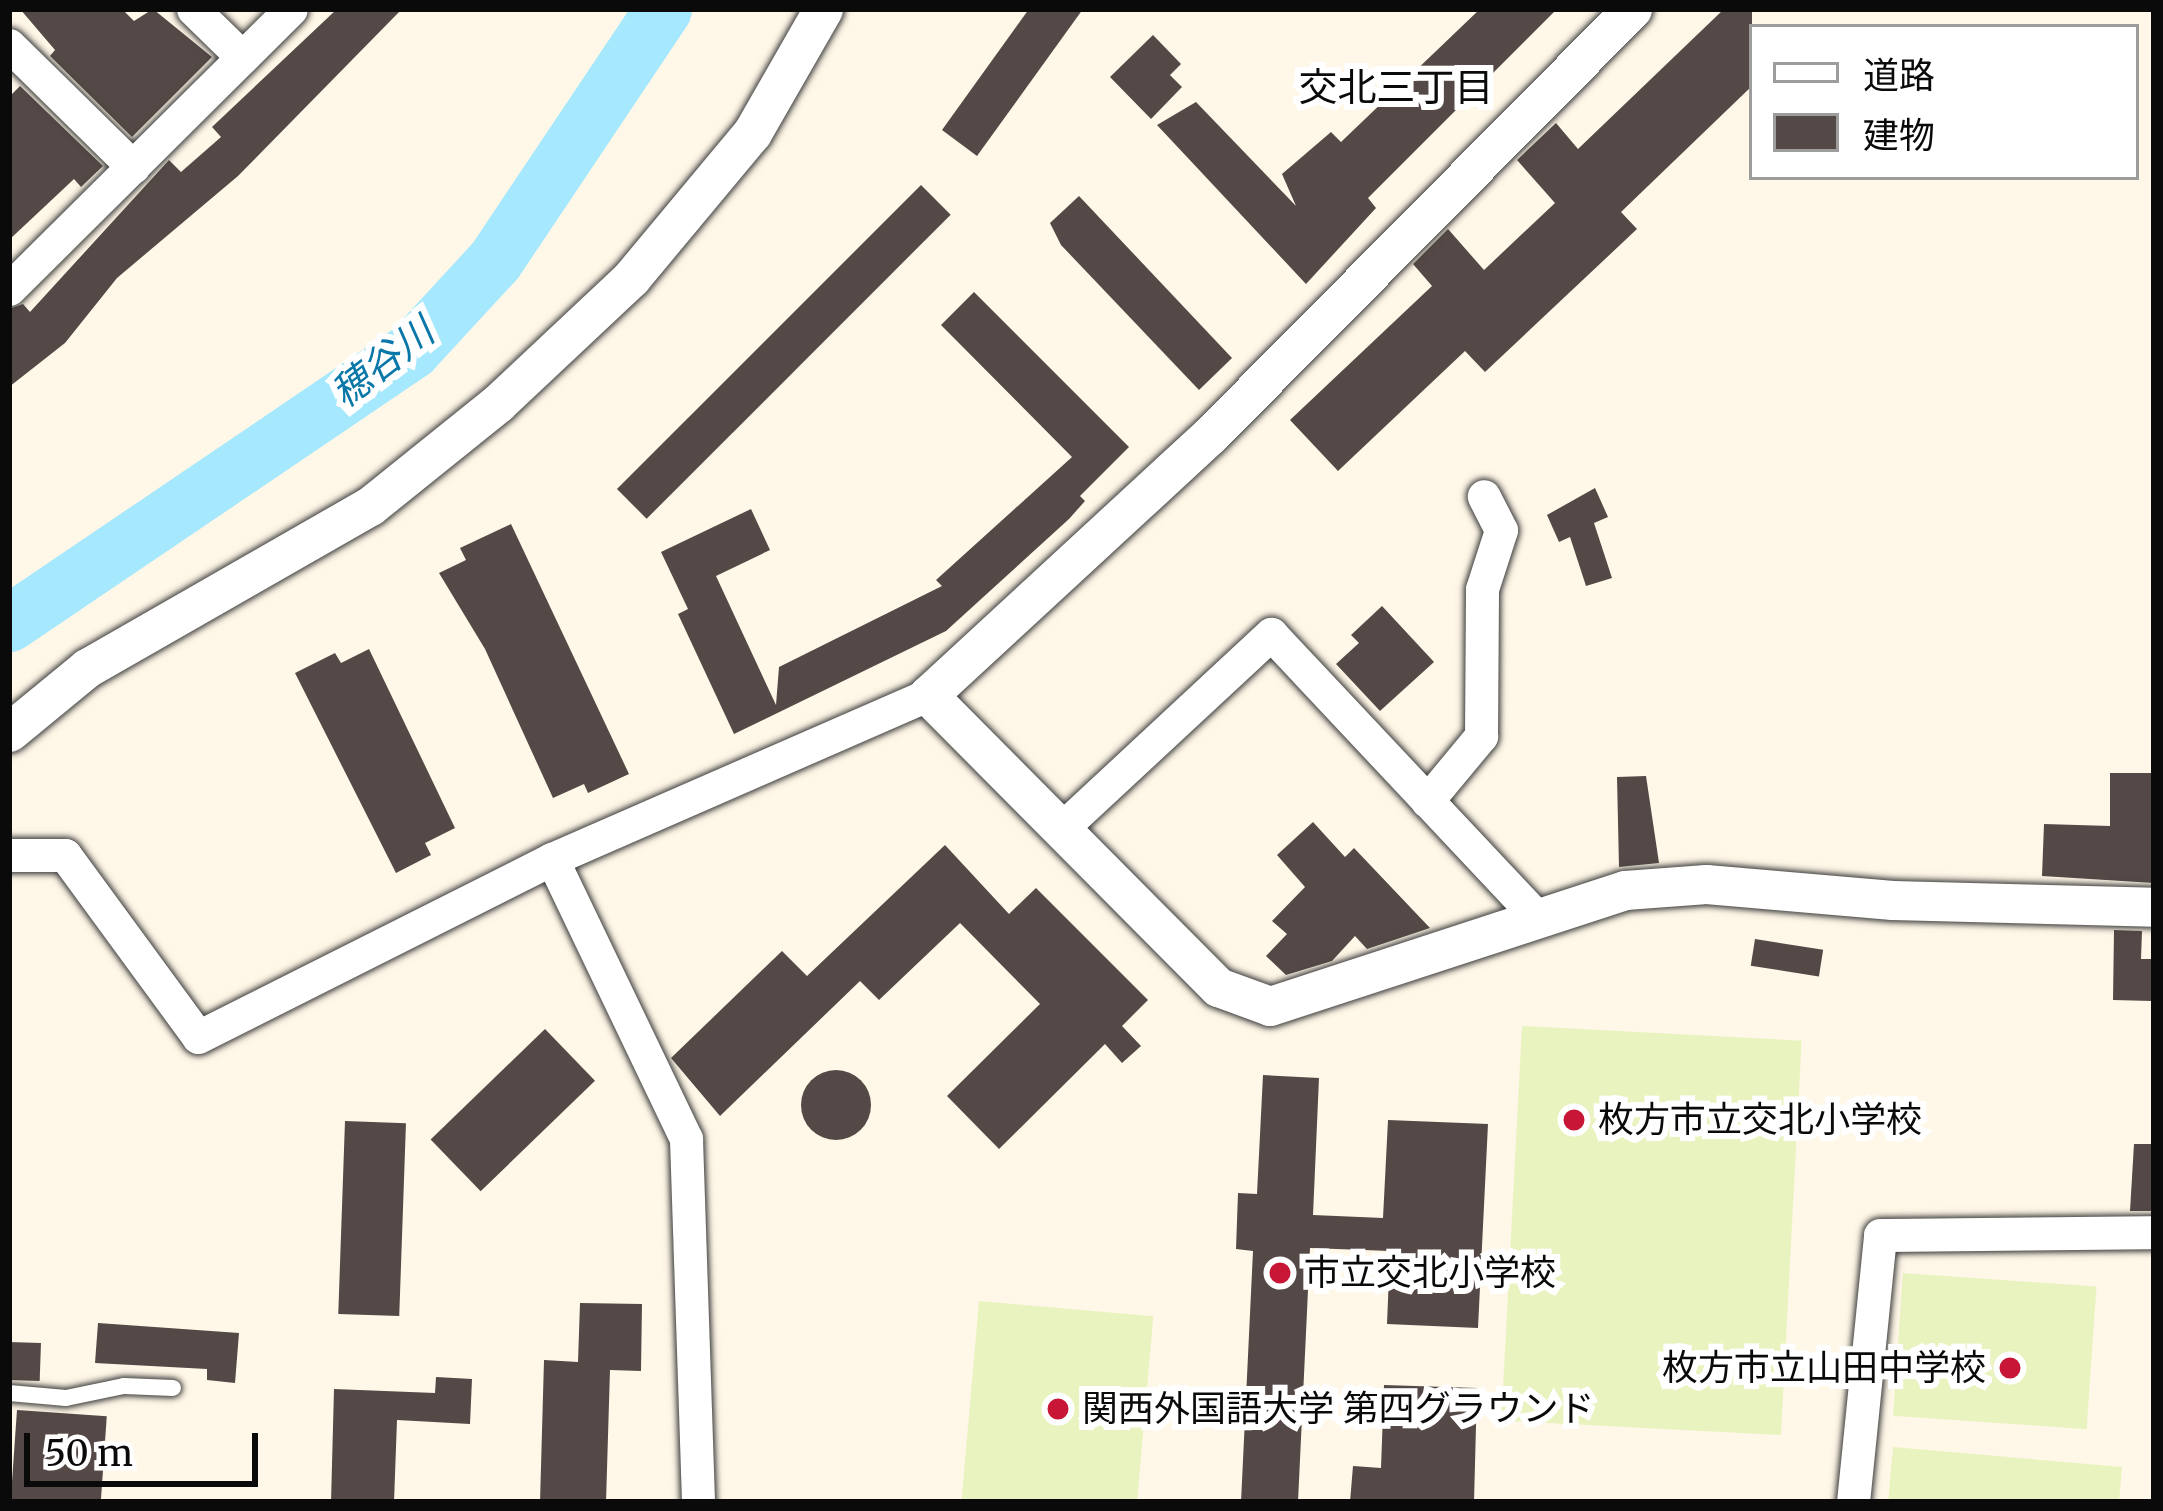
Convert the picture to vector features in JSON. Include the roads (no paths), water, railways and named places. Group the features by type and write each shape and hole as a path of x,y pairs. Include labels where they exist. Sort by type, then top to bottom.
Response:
{"street":[{"path":"193,9 242,58"},
{"path":"14,276 133,167 291,9"},
{"path":"9,732 87,668 370,506 497,403 631,278 752,133 823,9"},
{"path":"9,855 65,855 198,1036 552,859 928,695 1210,435 1632,9"},
{"path":"9,45 133,167"},
{"path":"1427,801 1481,736 1482,589 1502,530 1484,496"},
{"path":"1061,829 1270,634 1538,918"},
{"path":"928,695 1218,987 1270,1006 1625,890 1706,884 1892,900 2154,907"},
{"path":"552,859 686,1139 698,1502"},
{"path":"1853,1502 1880,1235 2154,1232"}],"lane":[{"path":"9,1393 66,1398 124,1386 173,1388"}],"waterway":[{"name":"穂谷川","path":"9,623 412,350 495,260 663,9"}],"place":[{"name":"枚方市立交北小学校","path":"1574,1120"},
{"name":"市立交北小学校","path":"1280,1273"},
{"name":"枚方市立山田中学校","path":"2010,1368"},
{"name":"関西外国語大学 第四グラウンド","path":"1058,1409"}],"district":[{"name":"交北三丁目","path":"1396,88"}]}
